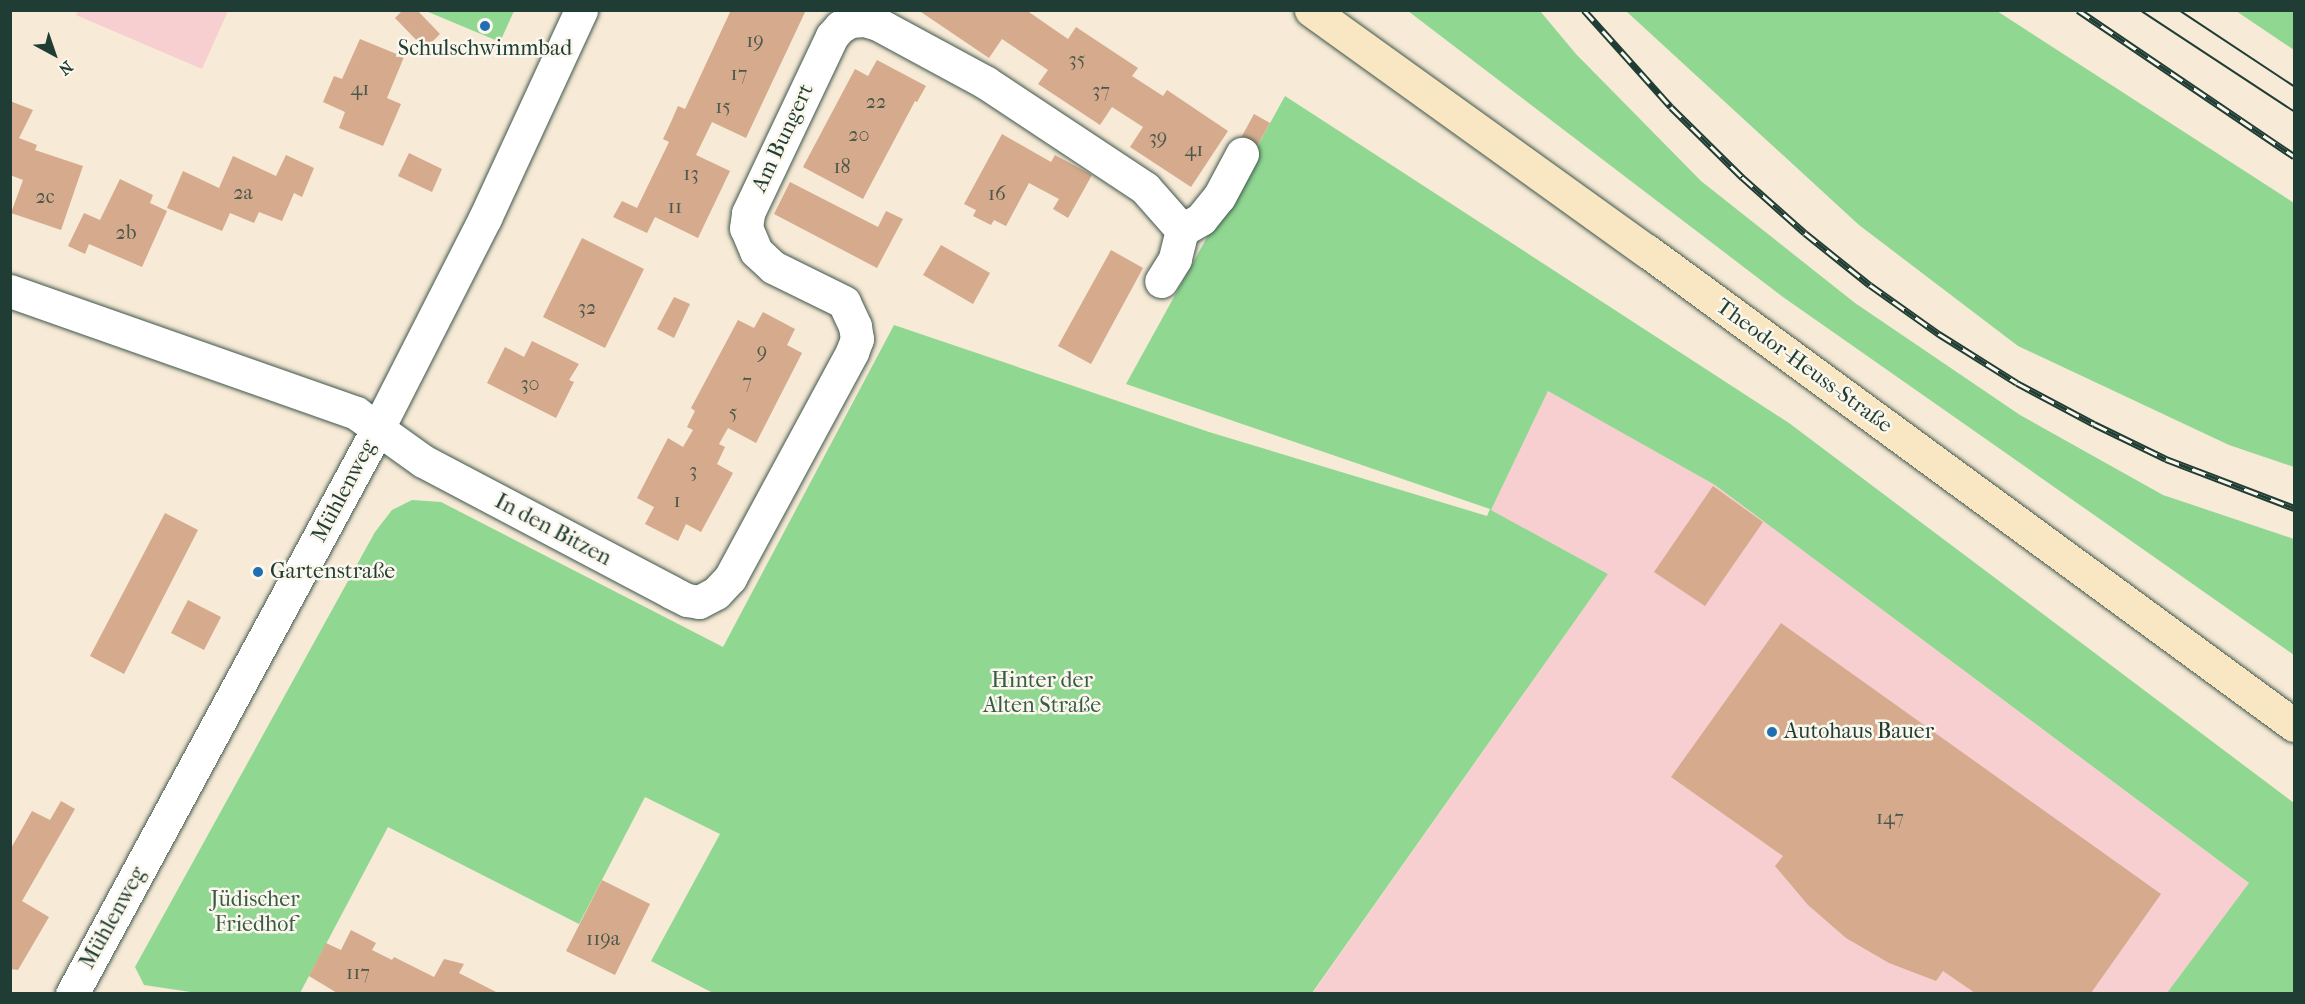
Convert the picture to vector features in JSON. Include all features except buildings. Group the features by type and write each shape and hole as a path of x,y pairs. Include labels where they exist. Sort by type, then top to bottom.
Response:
{"main road":[{"name":"Theodor-Heuss-Straße","path":"1311,10 1647,251 2295,725"}],"street":[{"name":"Mühlenweg","path":"72,993 378,428 485,218 581,10"},
{"name":"Am Bungert","path":"730,578 857,339 855,326 844,302 773,267 756,251 746,228 753,202 832,36 840,27 857,20 878,24 985,82 1145,188 1182,230"},
{"path":"1161,281 1175,259 1182,230 1201,219 1219,197 1242,154"},
{"path":"10,291 356,413 378,428"},
{"name":"In den Bitzen","path":"378,428 423,461 687,600 699,602 716,594 730,578"}],"shaded area":[{"path":"79,10 228,11 202,69 76,15"},
{"name":"Autohaus Bauer","path":"1548,391 1715,485 2250,884 2167,993 1312,994 1608,574 1491,510"}],"green space":[{"name":"Schulschwimmbad","path":"514,10 500,42 426,11"},
{"path":"1408,11 1540,11 1576,54 1701,181 1855,303 2020,415 2163,495 2294,539 2294,655 1783,297"},
{"path":"1626,11 1997,11 2294,203 2294,467 2229,445 2018,346 1859,225"},
{"path":"2236,11 2294,11 2294,50"},
{"name":"Hinter der Alten Straße","path":"1285,96 1789,423 2294,803 2294,993 2167,993 2249,883 1715,485 1548,391 1491,510 1608,574 1312,993 713,993 651,961 720,834 645,797 579,924 388,827 300,993 204,994 144,985 135,967 375,532 392,510 412,500 441,502 723,647 894,325 1209,432 1487,516 1490,509 1126,384"}],"tram line":[{"path":"2140,10 2294,111"},
{"path":"2179,10 2294,86"}],"railway":[{"path":"1584,10 1671,107 1742,177 1805,233 1870,285 1939,334 2017,383 2094,424 2166,459 2294,508"},
{"path":"2078,10 2294,156"}],"place":[{"name":"Schulschwimmbad","path":"485,26"},
{"name":"Gartenstraße","path":"258,572"},
{"name":"Autohaus Bauer","path":"1772,732"}],"park label":[{"name":"Jüdischer Friedhof","path":"255,912"}]}
